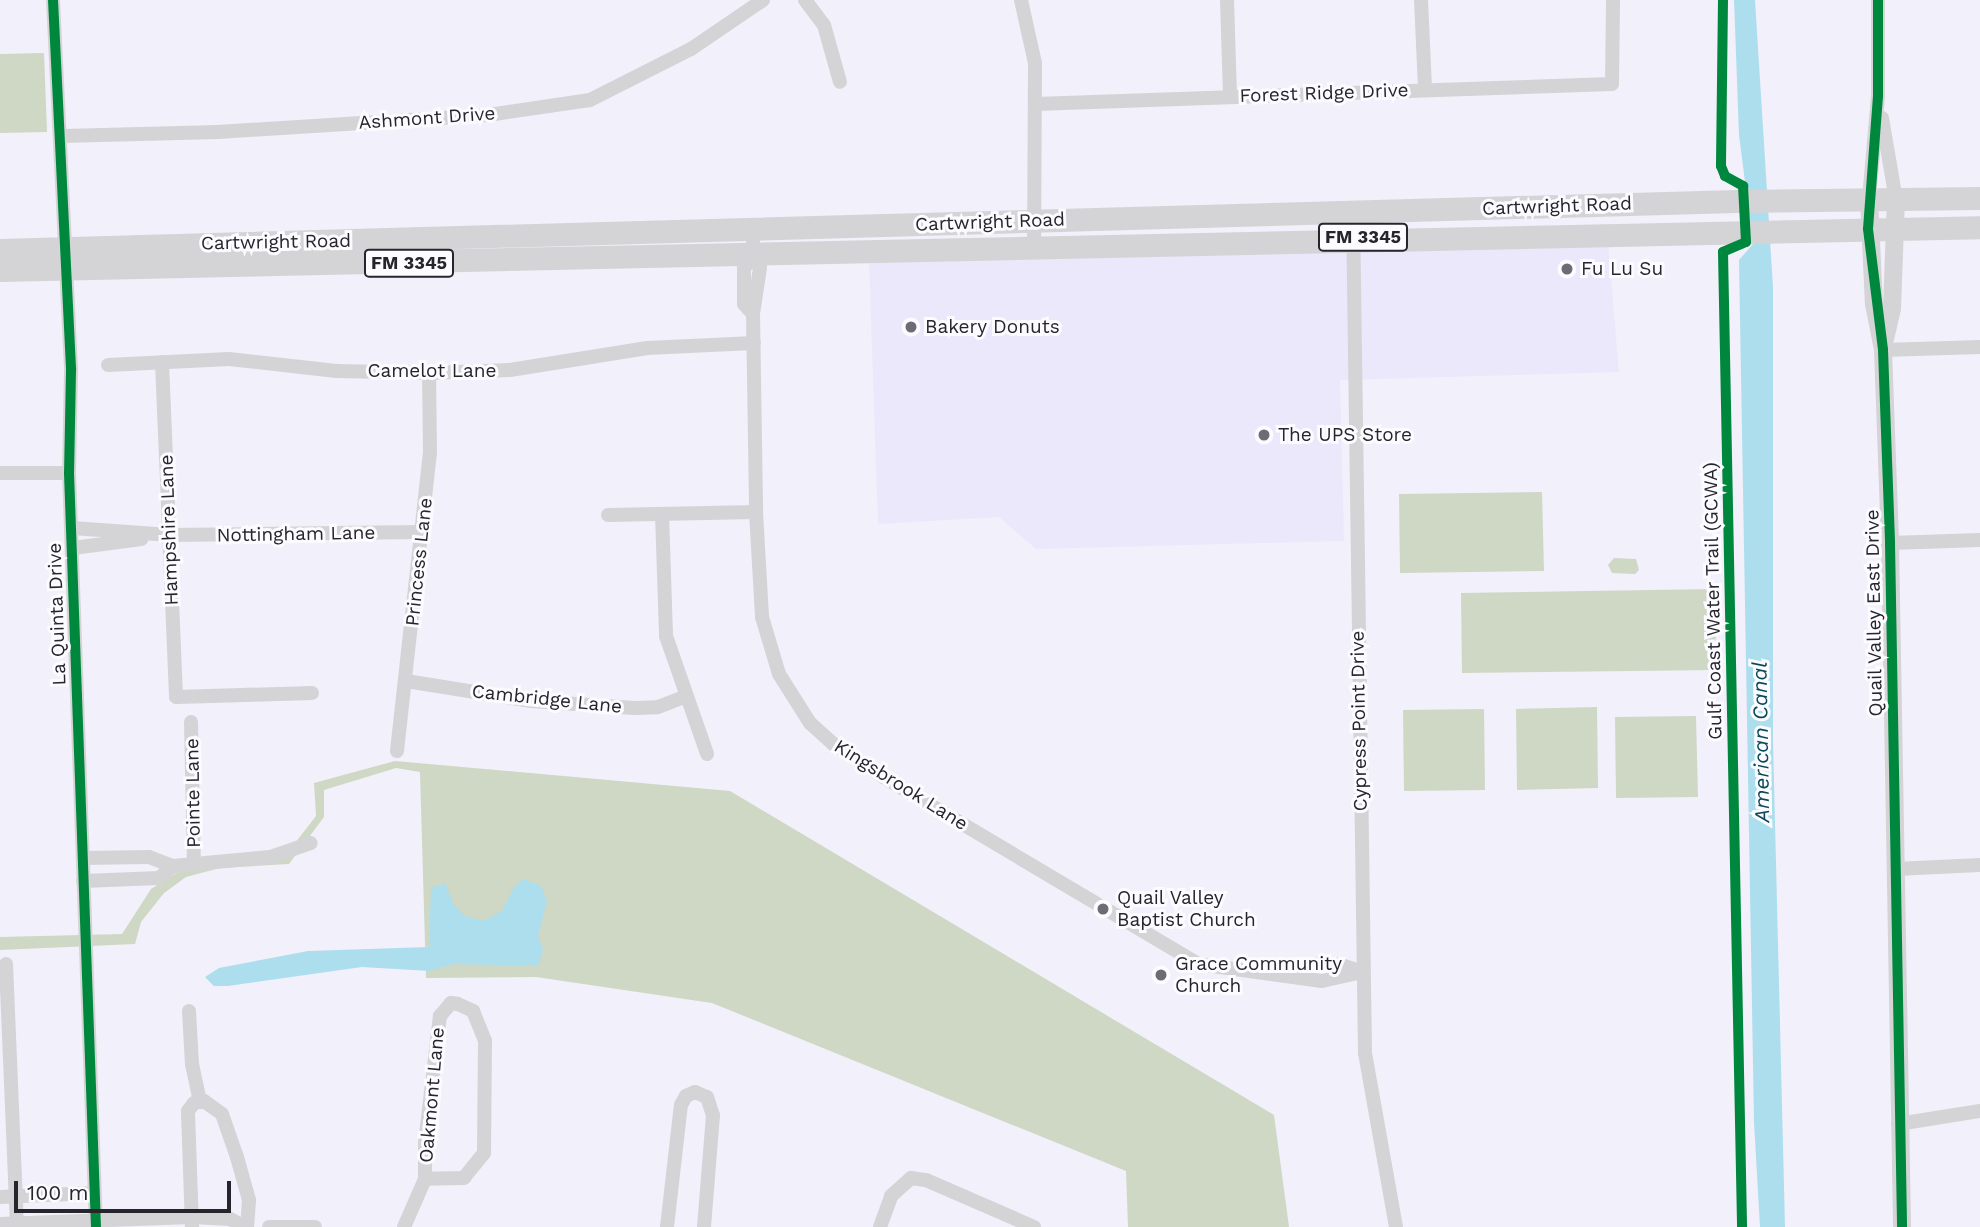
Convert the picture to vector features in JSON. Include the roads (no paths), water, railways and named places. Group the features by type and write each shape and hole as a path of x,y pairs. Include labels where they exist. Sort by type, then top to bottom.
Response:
{"main road":[{"name":"Cartwright Road","path":"0,270 64,258 1033,219 1353,213 1735,201 1980,198"},
{"name":"Cartwright Road","path":"0,250 64,258 753,257 1034,245 1353,237 1980,227"}],"street":[{"name":"La Quinta Drive","path":"53,0 63,136 64,258 71,371 69,472 96,1224"},
{"name":"Ashmont Drive","path":"63,136 218,132 488,115 590,100 691,49 763,0"},
{"path":"805,0 824,25 840,82"},
{"path":"1021,0 1034,63 1034,245"},
{"path":"1227,0 1230,97"},
{"path":"1421,0 1425,89"},
{"name":"Forest Ridge Drive","path":"1036,104 1612,84 1613,0"},
{"name":"Quail Valley East Drive","path":"1878,0 1878,96 1868,229 1883,350 1890,542 1898,1124 1902,1227"},
{"name":"Quail Valley East Drive","path":"1878,96 1896,200 1892,308 1883,350"},
{"name":"Cypress Point Drive","path":"1353,213 1365,1053 1396,1227"},
{"name":"Kingsbrook Lane","path":"753,231 753,257 760,268 753,314 755,512 762,617 773,656 790,695 825,737 1198,964 1257,973 1304,964 1338,964 1362,972"},
{"name":"Camelot Lane","path":"108,365 229,359 336,371 429,373 510,370 647,348 754,343"},
{"path":"1883,350 1980,347"},
{"name":"Hampshire Lane","path":"162,362 176,697 312,693"},
{"name":"Princess Lane","path":"397,751 430,453 429,373"},
{"path":"0,473 69,472"},
{"path":"608,515 755,512"},
{"path":"663,514 666,636 707,754"},
{"name":"Nottingham Lane","path":"72,528 170,535 421,532"},
{"name":"Nottingham Lane","path":"73,548 170,535"},
{"path":"1890,542 1980,540"},
{"name":"Cambridge Lane","path":"406,681 531,701 635,708 658,707 686,696"},
{"name":"Pointe Lane","path":"191,722 194,864"},
{"path":"83,858 149,857 173,866 270,857 311,843"},
{"path":"1896,869 1980,865"},
{"path":"83,881 159,878 173,866"},
{"path":"6,964 4,1017 17,1225"},
{"name":"Oakmont Lane","path":"404,1227 425,1179 425,1143 440,1016 450,1003 458,1004 473,1011 485,1041 484,1153 464,1178 425,1179"},
{"path":"0,1224 192,1222 230,1219 246,1227 249,1200 237,1157 222,1114 202,1101 192,1064 189,1011"},
{"path":"667,1227 681,1105 686,1096 695,1092 707,1097 713,1127 704,1227"},
{"path":"192,1222 188,1111 202,1101"},
{"path":"1898,1124 1980,1111"},
{"path":"880,1227 891,1196 911,1178 926,1180 1034,1227"},
{"path":"0,1197 94,1193"},
{"path":"269,1227 315,1227"}],"water":[{"name":"American Canal","path":"1734,0 1755,0 1773,287 1773,741 1785,1227 1760,1227 1754,1122 1739,260 1753,244 1739,135"},
{"path":"523,879 541,886 547,901 538,935 543,950 538,966 453,964 430,971 362,967 228,986 214,986 205,977 219,968 308,951 429,947 431,888 445,883 454,905 465,916 483,921 502,911 514,887"}],"place":[{"name":"Fu Lu Su","path":"1567,269"},
{"name":"Bakery Donuts","path":"911,327"},
{"name":"The UPS Store","path":"1264,435"},
{"name":"Quail Valley Baptist Church","path":"1103,909"},
{"name":"Grace Community Church","path":"1161,975"}]}
